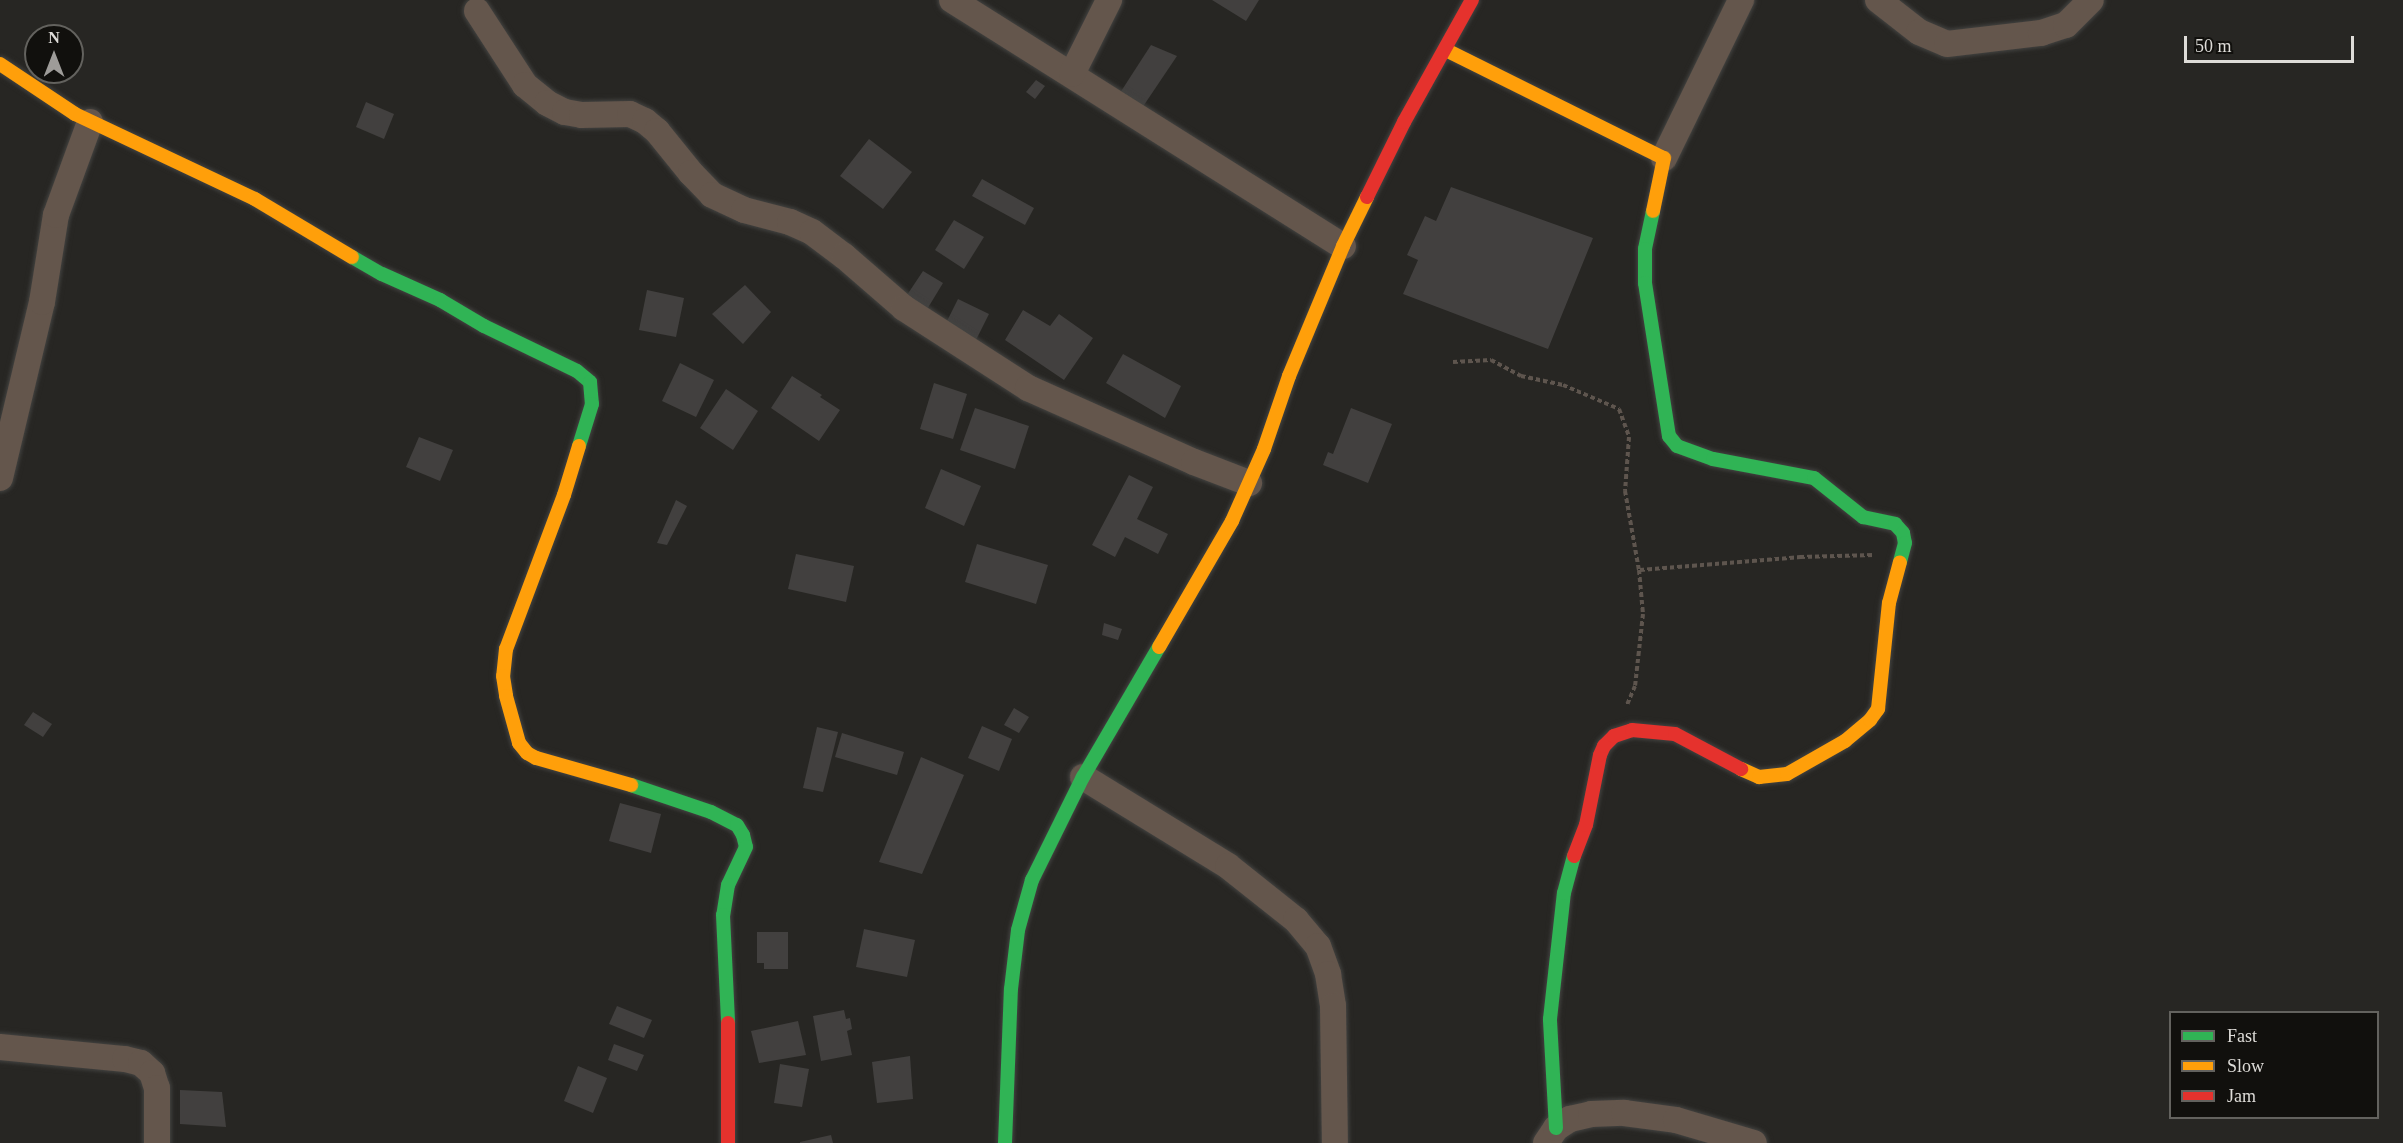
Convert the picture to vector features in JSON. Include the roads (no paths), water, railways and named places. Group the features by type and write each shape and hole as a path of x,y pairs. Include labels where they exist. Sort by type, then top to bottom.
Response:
{"street":[{"path":"952,0 1343,246"},
{"path":"1072,74 1108,0"},
{"path":"1005,1143 1011,990 1018,930 1032,880 1083,777 1232,521 1264,449 1289,376 1343,246 1404,123 1472,0"},
{"path":"1551,1135 1550,1019 1567,874 1586,825 1600,755 1614,736 1632,730 1675,734 1728,764 1759,777 1787,774 1845,741 1870,720 1878,709 1890,603 1905,543 1903,533 1895,524 1863,517 1814,478 1691,453 1677,446 1669,436 1660,392 1645,283 1645,249 1664,158 1741,0"},
{"path":"1878,0 1919,32 1947,44 2041,33 2066,25 2091,0"},
{"path":"477,11 525,85 548,103 565,112 582,115 630,114 645,121 657,131 712,195 744,210 790,222 812,232 844,256 904,308 1028,388 1185,458 1249,483"},
{"path":"1446,50 1664,158"},
{"path":"0,64 18,80 90,122 255,199 382,273 440,300 484,326 577,371 590,382 592,404 564,495 506,648 503,676 506,696 519,744 526,753 536,758 633,785 711,812 737,825 743,836 746,847 728,885 723,915 729,1143"},
{"path":"0,478 42,302 56,215 90,122"},
{"path":"1083,777 1228,866 1296,920 1318,946 1328,974 1333,1006 1335,1143"},
{"path":"0,1047 125,1059 141,1063 152,1073 157,1088 157,1143"},
{"path":"1551,1135 1570,1119 1591,1114 1624,1113 1676,1120 1754,1143"}]}
